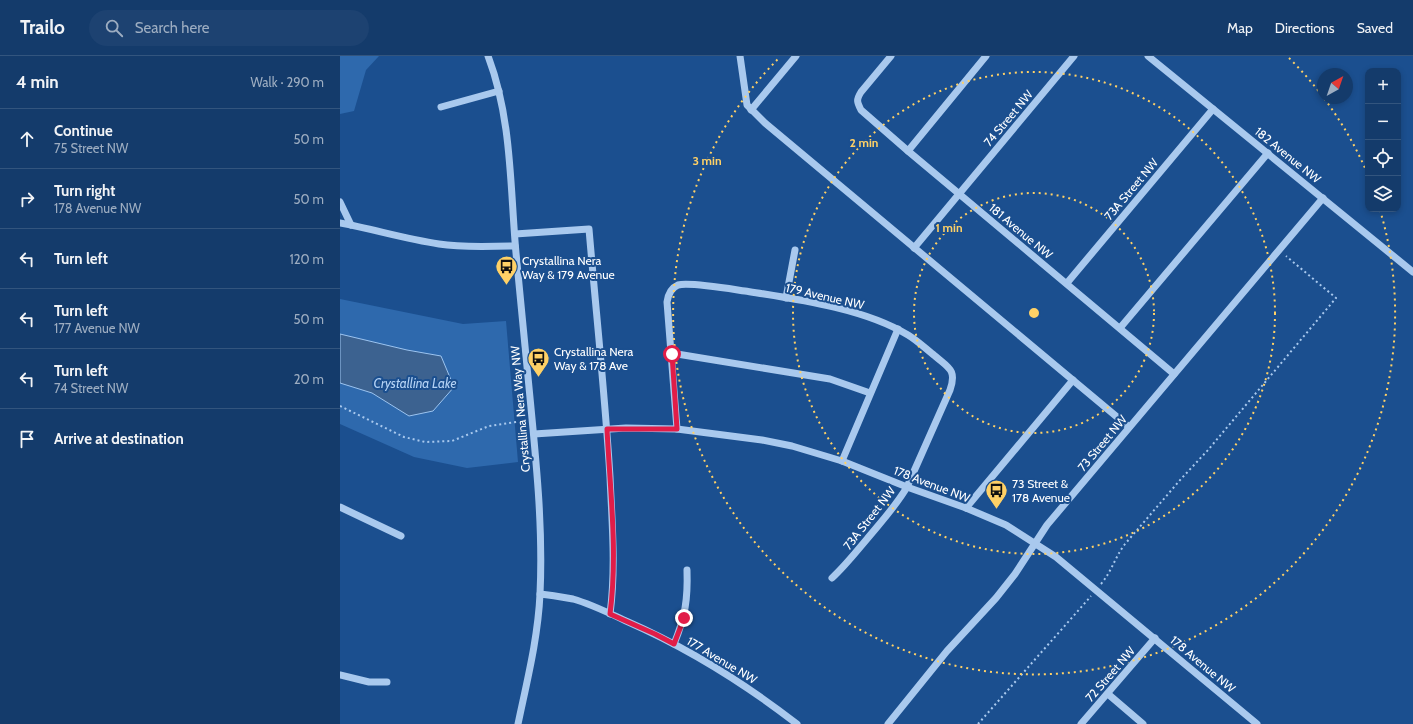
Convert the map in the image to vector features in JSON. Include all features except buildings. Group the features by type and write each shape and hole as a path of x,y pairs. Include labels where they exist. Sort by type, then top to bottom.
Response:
{"street":[{"name":"Crystallina Nera Way NW","path":"488,56 499,91 507,136 534,434 540,532 540,594 538,621 518,724"},
{"path":"740,56 747,105 750,110 1129,427"},
{"path":"750,110 796,56"},
{"name":"181 Avenue NW","path":"891,56 861,92 857,102 861,110 1174,374"},
{"path":"908,151 986,56"},
{"name":"74 Street NW","path":"914,248 1074,56"},
{"name":"182 Avenue NW","path":"1148,56 1413,272"},
{"path":"441,107 499,91"},
{"name":"73A Street NW","path":"1067,283 1213,109"},
{"path":"1120,328 1268,153"},
{"name":"73 Street NW","path":"888,724 947,651 1016,574 1047,525 1323,198"},
{"path":"340,202 351,225"},
{"path":"340,223 413,240 440,244 465,246 516,246"},
{"path":"515,234 588,229 607,429 613,543 613,593 610,614"},
{"path":"786,298 795,250"},
{"name":"179 Avenue NW","path":"672,354 667,302 668,294 678,285 694,285 726,288 786,298 854,313 887,324 917,341 950,369 953,378"},
{"path":"842,461 898,330"},
{"path":"677,429 672,354 830,379 870,393"},
{"name":"73A Street NW","path":"832,578 842,569 898,501 907,487 950,390 953,378"},
{"path":"966,508 1073,380"},
{"name":"178 Avenue NW","path":"534,434 607,429 677,429 738,436 792,446 842,461 907,487 966,508 1006,526 1036,543 1068,566 1257,724"},
{"path":"340,506 401,536"},
{"path":"674,644 684,618 688,592 687,570"},
{"name":"177 Avenue NW","path":"540,594 574,599 655,634 738,682 764,699 797,724"},
{"name":"72 Street NW","path":"1081,724 1155,638"},
{"path":"340,676 369,682 387,682"},
{"path":"1108,694 1143,724"}],"path":[{"path":"1101,584 1111,571 1121,549 1125,544 1208,450 1336,298 1279,250"},
{"path":"340,406 404,437 425,442 452,441 489,426 522,421"},
{"path":"978,724 1092,594"}],"shaded area":[{"path":"340,56 379,56 366,70 354,111 340,114"},
{"path":"340,299 463,324 506,321 518,462 467,468 414,457 340,424"}],"water":[{"name":"Crystallina Lake","path":"340,334 407,350 441,356 454,387 433,411 409,416 372,393 340,383"}],"place":[{"name":"Crystallina Nera Way & 179 Avenue","path":"507,286"},
{"name":"Crystallina Nera Way & 178 Ave","path":"538,378"},
{"name":"73 Street & 178 Avenue","path":"996,510"}],"route":[{"path":"672,354 677,429 607,429 613,543 613,593 610,614 674,644 684,618"}]}
